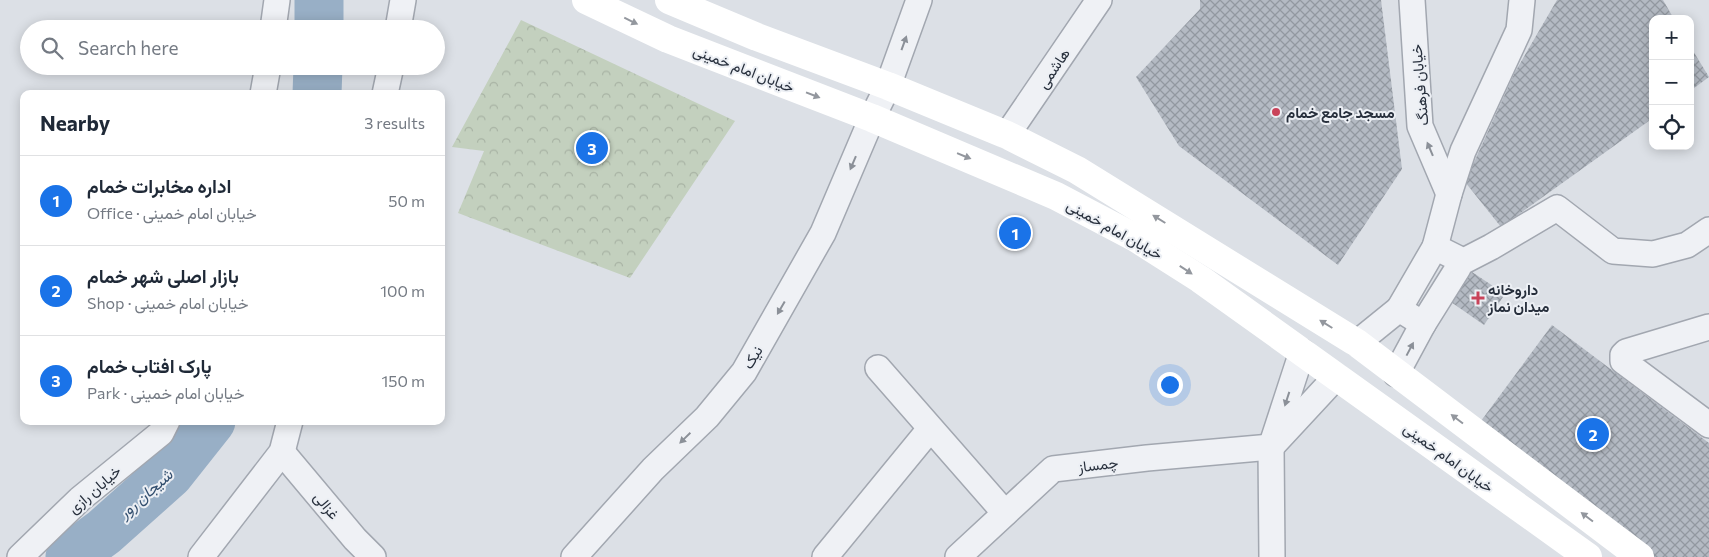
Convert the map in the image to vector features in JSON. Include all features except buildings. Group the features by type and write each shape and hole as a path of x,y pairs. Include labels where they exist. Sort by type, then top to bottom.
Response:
{"main road":[{"name":"خیابان امام خمینی","path":"586,0 668,39 872,118 1056,196 1134,236 1200,279 1588,557"},
{"name":"خیابان امام خمینی","path":"669,0 1007,135 1077,170 1357,343 1625,552"},
{"path":"1375,404 1396,374"}],"street":[{"path":"274,20 277,0"},
{"path":"400,20 403,0"},
{"name":"هاشمی","path":"1007,135 1099,0"},
{"name":"خیابان فرهنگ","path":"1412,0 1420,126 1449,194"},
{"path":"1518,30 1522,0"},
{"path":"1357,343 1399,309 1434,247 1463,152 1518,30 1535,0"},
{"name":"نیک","path":"574,557 653,468 707,417 744,372 823,233 872,118 888,86 915,2"},
{"path":"264,90 266,75"},
{"path":"386,90 388,75"},
{"path":"1396,374 1423,324 1460,263 1557,208 1613,251 1652,254 1687,245 1709,230"},
{"path":"1434,247 1457,258 1460,263"},
{"path":"1399,309 1423,324"},
{"path":"1709,327 1626,352 1623,356 1623,361 1709,425"},
{"path":"1272,557 1271,447 1302,352"},
{"path":"878,368 1005,514"},
{"path":"1271,447 1336,377"},
{"name":"خیابان رازی","path":"20,557 80,499 161,433 165,425"},
{"path":"201,557 282,452 289,425"},
{"path":"825,557 930,428"},
{"name":"چمساز","path":"958,557 1053,469 1147,458 1271,447"},
{"name":"غزالی","path":"282,452 355,539 373,557"}],"green space":[{"path":"521,20 735,121 630,278 458,213 484,151 452,147"}],"waterway":[{"name":"شیجان رور","path":"319,0 319,20"},
{"name":"شیجان رور","path":"317,90 318,75"},
{"name":"شیجان رور","path":"70,557 104,532 169,474 208,425"}],"place":[{"name":"مسجد جامع خمام","path":"1276,112"},
{"name":"پارک افتاب خمام","path":"592,148"},
{"name":"اداره مخابرات خمام","path":"1015,233"},
{"name":"داروخانه میدان نماز","path":"1478,298"},
{"name":"بازار اصلی شهر خمام","path":"1593,434"}]}
